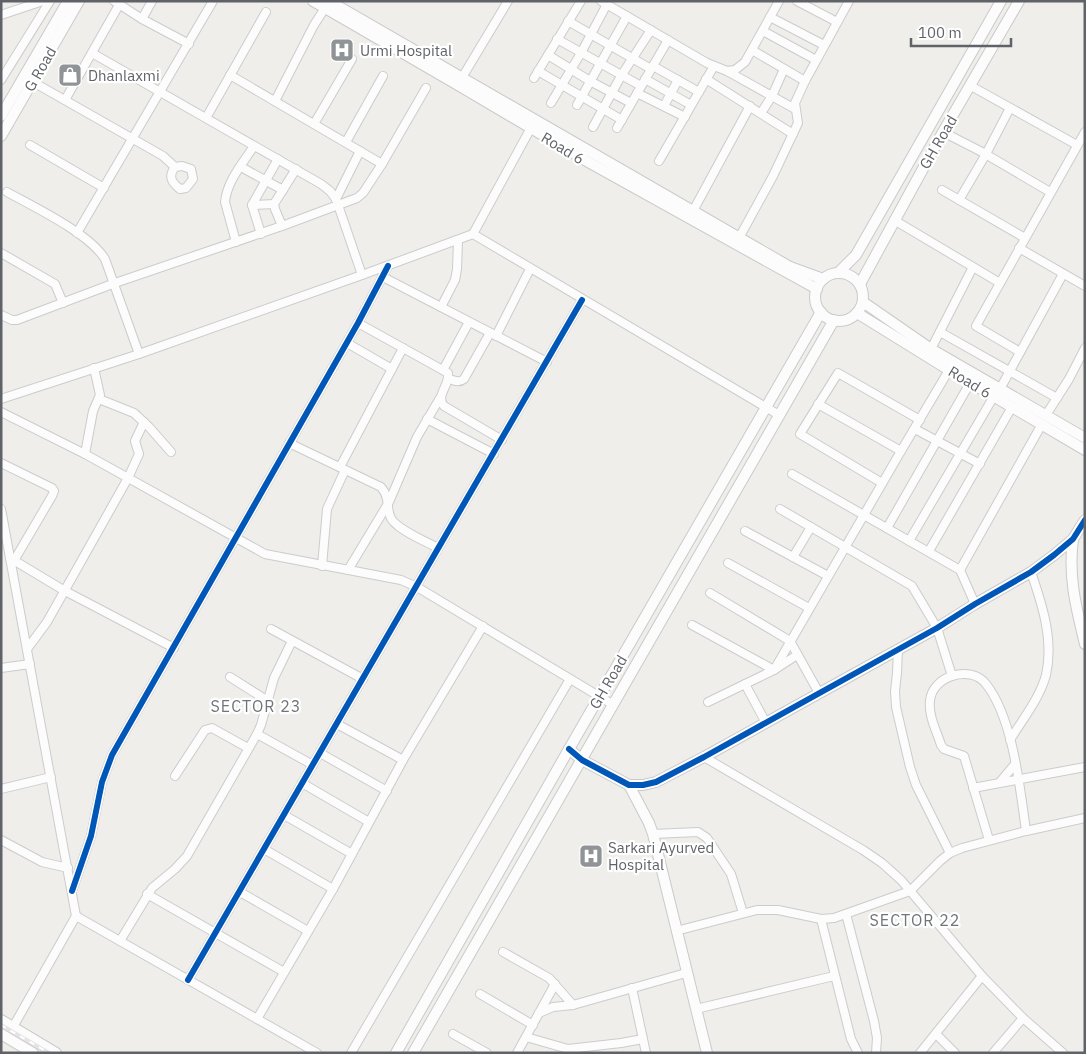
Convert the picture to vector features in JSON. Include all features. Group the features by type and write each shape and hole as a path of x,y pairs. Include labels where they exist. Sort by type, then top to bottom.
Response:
{"street":[{"path":"1,7 5,14 43,1"},
{"path":"1,80 50,1"},
{"path":"142,19 152,1"},
{"path":"77,233 213,1"},
{"name":"Road 6","path":"313,1 327,5 533,124 790,267 823,279"},
{"path":"460,81 508,1"},
{"path":"580,1 536,74 562,85 622,120"},
{"path":"726,71 735,70 745,62 779,1"},
{"path":"797,1 838,22"},
{"path":"739,238 773,176 798,123 794,103 849,1"},
{"name":"GH Road","path":"838,273 856,255 1001,1"},
{"name":"GH Road","path":"860,284 894,220 1019,1"},
{"name":"G Road","path":"1,136 8,106 33,82 75,2"},
{"name":"G Road","path":"1,116 75,2"},
{"path":"65,100 92,53 116,3 189,44"},
{"path":"551,103 581,53 604,3 714,66 795,109"},
{"path":"275,101 314,25 327,5"},
{"path":"206,118 266,12"},
{"path":"577,105 627,16"},
{"path":"770,17 824,45"},
{"path":"568,21 632,59 699,92"},
{"path":"593,127 621,76 651,30"},
{"path":"763,31 816,60"},
{"path":"558,39 641,86 670,94 691,105"},
{"path":"617,128 668,40"},
{"path":"752,50 805,80"},
{"path":"92,53 330,190 337,202 362,276"},
{"path":"548,55 631,103"},
{"path":"314,124 352,59"},
{"path":"659,161 714,66"},
{"path":"761,113 772,96 784,69"},
{"path":"230,75 382,164"},
{"path":"346,142 383,76"},
{"path":"706,79 793,134"},
{"path":"664,106 678,80"},
{"path":"33,82 163,156 175,167"},
{"path":"641,86 664,106 685,116"},
{"path":"971,86 1077,145"},
{"path":"1,315 17,320 261,234 337,202 356,198 363,193 382,164 426,88"},
{"path":"693,212 750,106"},
{"path":"959,200 1010,108"},
{"path":"1,399 139,354 362,276 473,234 512,166 533,124"},
{"name":"Road 6","path":"533,124 598,168 816,289"},
{"path":"944,132 986,154 1050,192"},
{"path":"1020,352 976,326 1085,132"},
{"path":"30,145 104,188"},
{"path":"236,242 225,202 228,187 254,146"},
{"path":"337,202 360,151"},
{"path":"261,234 252,204 278,159"},
{"path":"241,167 283,190"},
{"path":"282,226 274,204 296,169"},
{"path":"942,190 1025,238"},
{"path":"7,192 77,233 98,248 105,259 115,284 139,354"},
{"path":"252,204 274,204"},
{"path":"894,220 1000,283"},
{"path":"473,234 779,415"},
{"path":"441,307 455,280 458,240"},
{"path":"1019,248 1085,286"},
{"path":"1,253 55,284 63,303"},
{"path":"72,891 82,856 91,836 105,772 112,755 347,343 388,266"},
{"path":"931,349 973,268"},
{"path":"449,379 457,382 464,379 493,334 530,269"},
{"path":"838,273 847,274 854,278 860,284 862,290 862,302 857,313 850,318 834,320 821,312 816,301 816,289 823,279 838,273"},
{"path":"909,541 1010,370 1063,274"},
{"path":"383,277 547,362"},
{"path":"188,980 582,300"},
{"name":"Road 6","path":"862,302 997,392 1044,420 1085,450"},
{"name":"GH Road","path":"396,1053 569,748 821,312"},
{"name":"Road 6","path":"857,313 970,382 997,392 1012,407 1085,438"},
{"name":"GH Road","path":"413,1053 834,320"},
{"path":"443,370 469,322"},
{"path":"348,570 389,502 417,437 449,379 448,373 358,323"},
{"path":"940,332 1057,398"},
{"path":"347,343 392,369"},
{"path":"322,566 327,509 342,468 404,348"},
{"path":"960,570 1085,348"},
{"path":"85,454 93,411 99,399 100,390 94,368"},
{"path":"774,670 949,370"},
{"path":"882,483 800,434 818,404 838,373 920,420"},
{"path":"887,528 970,382"},
{"path":"440,398 444,406 502,440"},
{"path":"99,399 127,409 144,422 171,452"},
{"path":"818,404 901,451"},
{"path":"929,551 1012,407"},
{"path":"1,412 85,454 265,554 401,580 417,587 612,704"},
{"path":"427,419 494,454"},
{"path":"27,649 47,622 128,478 139,454 135,441 144,422"},
{"path":"915,429 980,464"},
{"path":"289,443 381,487 389,502 389,515 395,524 438,548"},
{"path":"1,463 54,490 13,559 27,649 76,916 13,1027"},
{"path":"792,474 960,570 975,604"},
{"path":"1,509 5,549 13,559 65,591 174,648"},
{"path":"780,509 912,586 937,628 952,676"},
{"path":"569,748 582,760 629,785 642,786 656,782 937,628 1031,572 1073,539 1085,520"},
{"path":"793,557 811,527"},
{"path":"745,531 828,576"},
{"path":"1073,539 1070,558 1072,584 1085,644"},
{"path":"728,563 809,608"},
{"path":"1010,740 1035,700 1046,674 1046,619 1031,572"},
{"path":"710,593 790,641 819,693"},
{"path":"692,625 774,670"},
{"path":"257,1019 333,889 403,760 483,626"},
{"path":"271,629 363,679"},
{"path":"120,941 147,894 183,862 257,734 274,678 292,641"},
{"path":"898,649 898,673 895,691 896,707 910,767 916,785 950,853"},
{"path":"708,702 774,670 797,655"},
{"path":"1,668 30,664"},
{"path":"989,840 964,756 944,749 931,714 929,702 932,692 938,685 952,676 968,673 978,676 986,683 996,701 1010,740 1019,780 1026,831"},
{"path":"230,677 268,701"},
{"path":"351,1053 570,679"},
{"path":"745,684 766,723"},
{"path":"337,724 403,760"},
{"path":"176,776 208,728 212,728 248,748"},
{"path":"257,734 313,765"},
{"path":"320,753 387,791"},
{"path":"704,757 882,863 901,880 982,976 1023,1018 1063,1053"},
{"path":"1000,782 1015,764"},
{"path":"973,788 1085,767"},
{"path":"1,789 51,777"},
{"path":"302,783 369,822"},
{"path":"629,785 653,834 707,1053"},
{"path":"284,815 352,854"},
{"path":"676,931 757,910 778,910 821,919 834,918 910,891 950,853 989,840 1085,818"},
{"path":"653,834 698,832 707,838 730,874 743,913"},
{"path":"1,840 42,862 68,868"},
{"path":"264,849 333,889"},
{"path":"240,892 308,931"},
{"path":"147,894 284,972"},
{"path":"846,914 874,1021 877,1038 876,1053"},
{"path":"76,916 316,1053"},
{"path":"821,919 851,1039 858,1053"},
{"path":"503,952 549,978 573,1005"},
{"path":"539,1013 553,1007 573,1005 686,973"},
{"path":"696,1009 834,976"},
{"path":"920,1053 982,976"},
{"path":"517,1053 555,984"},
{"path":"632,988 646,1053"},
{"path":"480,994 533,1025"},
{"path":"993,1053 1023,1018"},
{"path":"1,1020 56,1053"},
{"path":"1,1034 33,1053"},
{"path":"453,1034 487,1053"},
{"path":"936,1034 955,1053"},
{"path":"526,1037 568,1049 643,1039"}],"railway":[{"path":"1,1025 49,1053"}],"cycle path":[{"path":"72,891 91,836 102,782 112,755 358,323 388,266"},
{"path":"188,980 582,300"},
{"path":"569,749 582,760 629,785 643,785 656,782 937,628 1031,572 1073,539 1085,520"}],"place":[{"name":"Urmi Hospital","path":"342,50"},
{"name":"Dhanlaxmi","path":"70,75"},
{"name":"Sarkari Ayurved Hospital","path":"591,856"}],"district":[{"name":"SECTOR 23","path":"256,706"},
{"name":"SECTOR 22","path":"915,920"}]}
